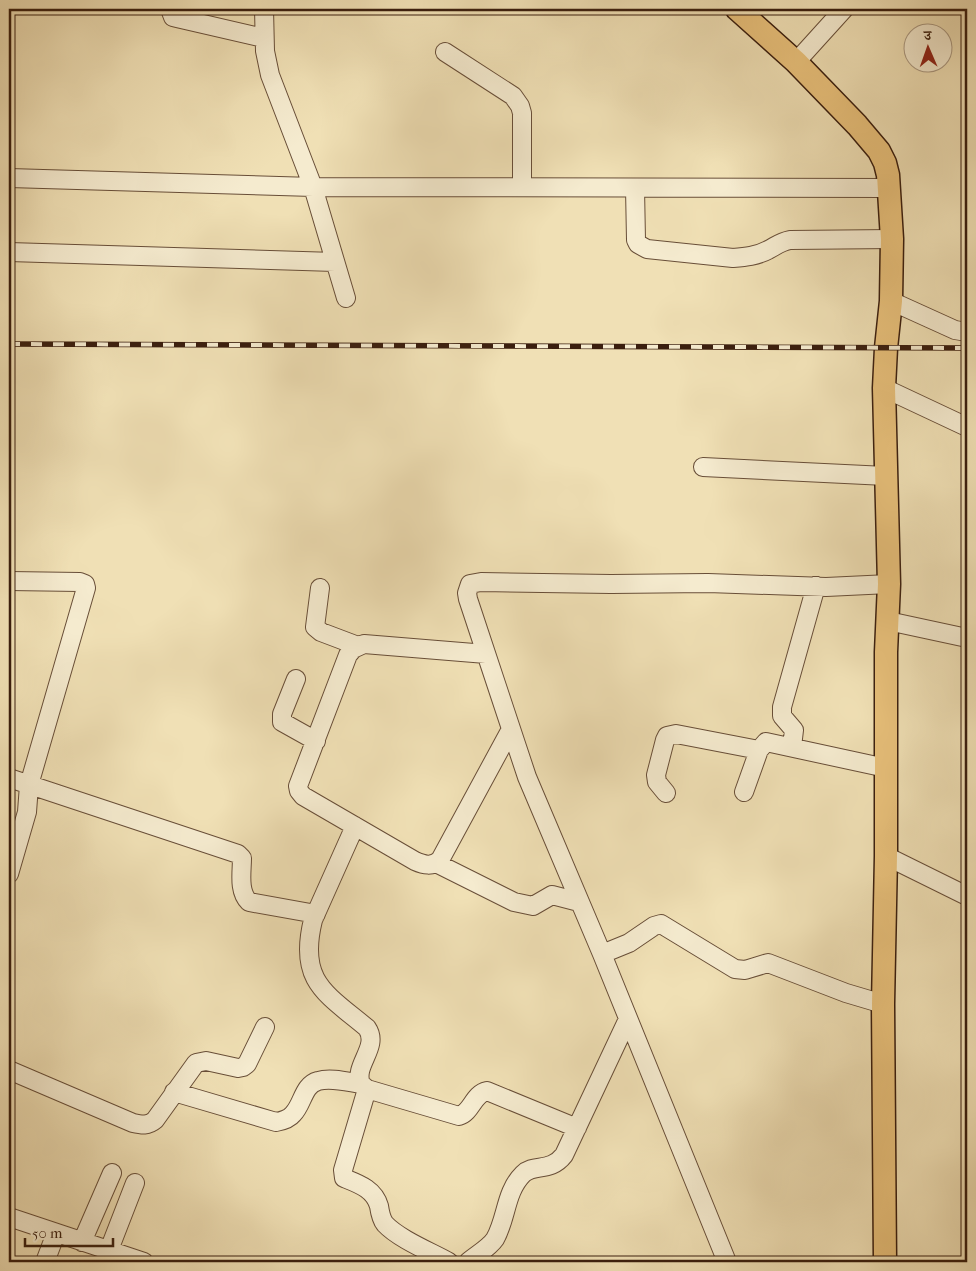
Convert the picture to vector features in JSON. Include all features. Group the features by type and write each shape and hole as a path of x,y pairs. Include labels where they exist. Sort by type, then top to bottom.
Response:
{"main road":[{"path":"737,9 796,62 856,125 879,152 885,164 890,188 892,239 891,301 884,388 889,584 884,1004 885,1262"}],"street":[{"path":"170,9 173,17 264,38"},
{"path":"264,9 264,38 270,75 313,187 346,298"},
{"path":"796,62 844,9"},
{"path":"445,52 513,96 520,106 522,113 522,187"},
{"path":"9,178 313,187 890,188"},
{"path":"634,188 636,240 638,244 647,249 738,258 757,255 779,243 790,240 892,239"},
{"path":"9,252 335,262"},
{"path":"891,301 955,330 967,332"},
{"path":"884,388 967,427"},
{"path":"703,467 886,476"},
{"path":"9,581 71,581 86,584 28,785 27,812 9,874"},
{"path":"727,1262 602,954 537,802 511,730 467,593 470,584 474,582 500,581 816,586 889,584"},
{"path":"792,747 794,730 782,716 782,707 816,586"},
{"path":"320,588 315,627 321,632 358,646"},
{"path":"888,621 967,638"},
{"path":"486,654 364,644 358,646 348,655 298,786 299,791 303,796 355,826 423,864 431,865 440,860 511,730"},
{"path":"296,679 282,714 282,722 316,741"},
{"path":"666,793 657,782 656,775 665,740 671,734 759,750"},
{"path":"744,792 759,750 766,742 886,768"},
{"path":"9,778 238,854 242,858 242,891 244,897 249,902 316,914"},
{"path":"355,826 316,914 311,930 310,945 310,964 315,979 326,994 367,1028 370,1033 371,1043 360,1076 364,1086 343,1170 344,1178 365,1187 371,1193 378,1203 382,1220 390,1229 449,1262"},
{"path":"886,856 967,896"},
{"path":"436,863 514,902 526,906 538,904 552,896 579,902"},
{"path":"602,954 629,943 654,926 661,924 735,969 745,970 768,963 846,994 884,1004"},
{"path":"468,1262 494,1240 509,1196 521,1177 530,1170 558,1162 577,1128 628,1019"},
{"path":"9,1070 140,1124 151,1124 194,1066 200,1062 206,1061 243,1067 247,1064 265,1027"},
{"path":"174,1092 262,1120 276,1122 285,1120 294,1114 310,1085 325,1079 364,1086 458,1116 466,1111 478,1095 487,1091 577,1128"},
{"path":"82,1242 112,1172"},
{"path":"109,1250 135,1183"},
{"path":"9,1217 144,1262"},
{"path":"45,1262 56,1233"}],"railway":[{"path":"9,344 967,348"}]}
